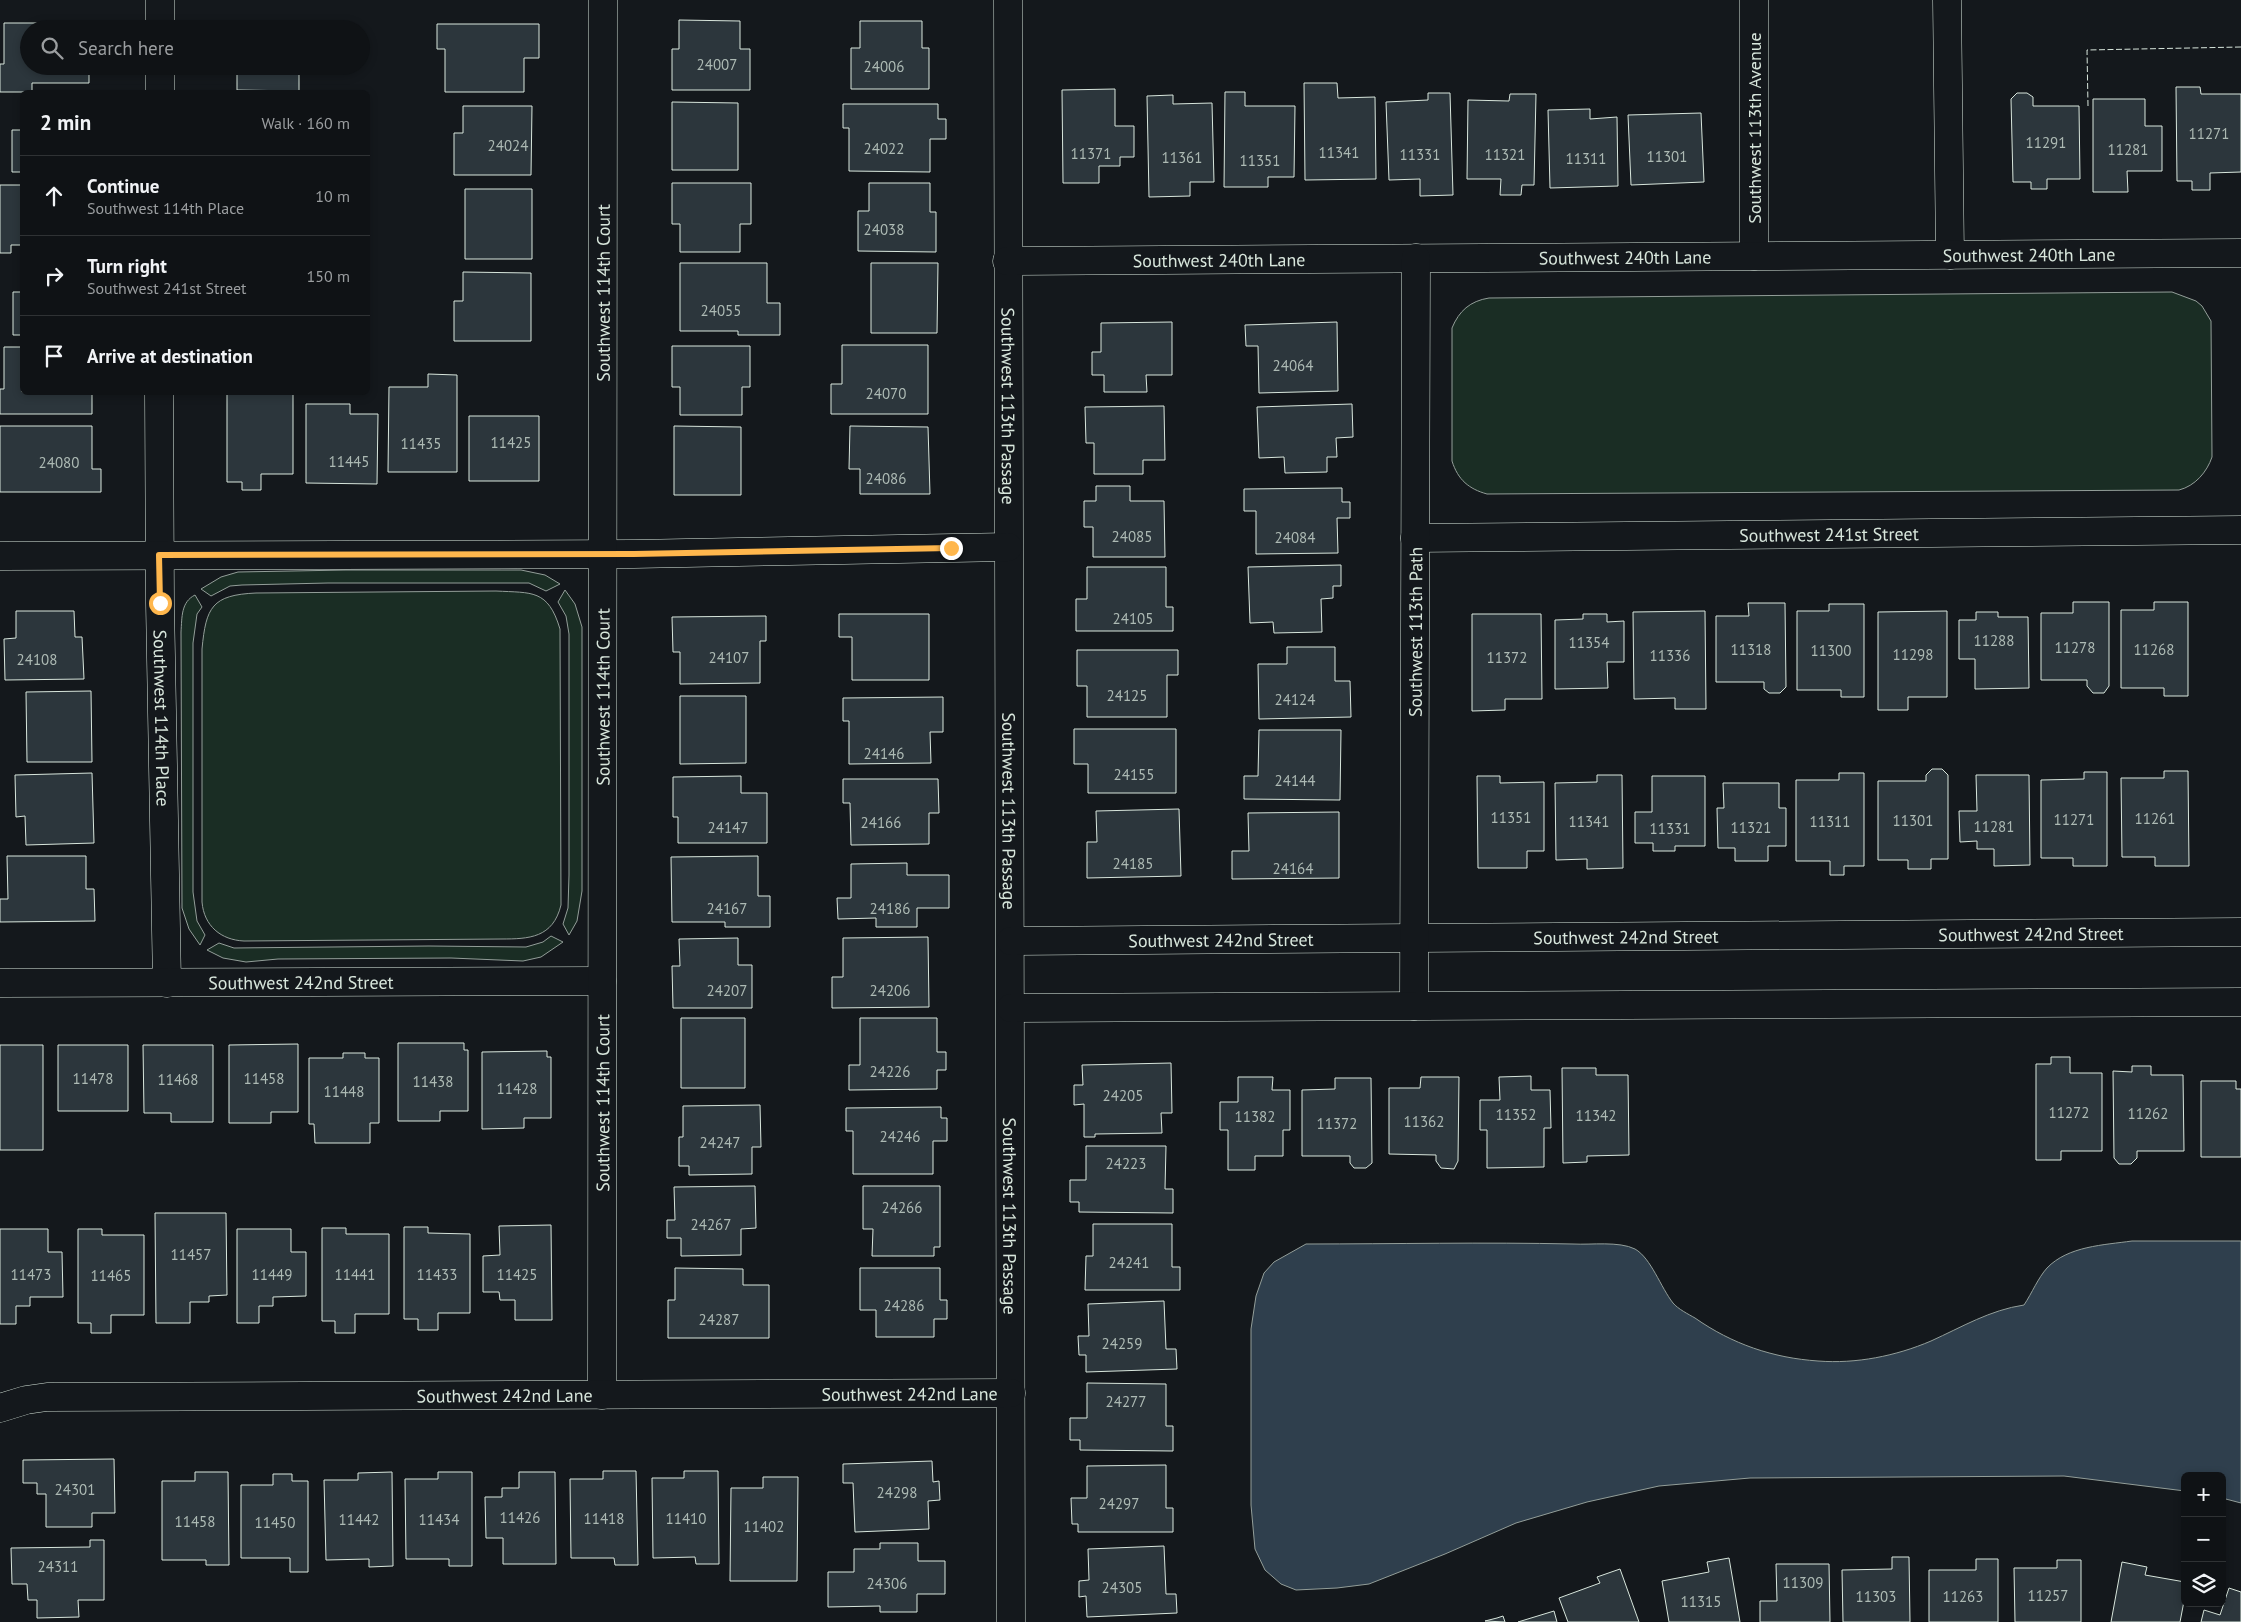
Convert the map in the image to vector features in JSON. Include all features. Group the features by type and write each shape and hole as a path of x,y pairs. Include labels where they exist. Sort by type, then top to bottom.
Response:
{"street":[{"path":"160,0 160,20"},
{"name":"Southwest 114th Court","path":"602,1395 603,0"},
{"name":"Southwest 113th Passage","path":"1008,0 1011,1622"},
{"name":"Southwest 113th Avenue","path":"1754,0 1754,256"},
{"path":"1947,0 1950,255"},
{"path":"160,75 160,90"},
{"name":"Southwest 240th Lane","path":"1007,260 2241,254"},
{"name":"Southwest 113th Path","path":"1414,1006 1416,258"},
{"name":"Southwest 114th Place","path":"160,395 159,555 167,983"},
{"name":"Southwest 241st Street","path":"1415,538 2241,530"},
{"path":"0,556 603,554 1008,547"},
{"name":"Southwest 242nd Street","path":"1011,941 2241,932"},
{"name":"Southwest 242nd Street","path":"0,983 602,981"},
{"path":"1011,1008 2241,1002"},
{"name":"Southwest 242nd Lane","path":"0,1408 26,1400 47,1397 1011,1394"}],"green space":[{"path":"2172,292 2196,301 2202,306 2211,321 2212,457 2200,478 2179,490 1487,494 1465,483 1454,468 1452,461 1452,328 1466,308 1482,299"},
{"path":"521,570 545,575 560,584 546,591 529,583 242,585 230,586 211,596 201,589 221,577 238,572"},
{"path":"565,590 575,604 582,627 582,891 577,921 569,935 563,924 568,908 569,875 569,634 566,616 558,602"},
{"path":"496,591 529,593 544,600 550,606 560,629 561,905 552,924 546,930 530,937 511,939 244,941 221,935 210,925 203,911 202,902 202,649 206,623 209,613 214,606 230,597 256,593"},
{"path":"195,595 202,607 197,614 193,643 193,892 197,921 205,935 200,945 189,929 182,908 181,632 185,606 190,598"},
{"path":"551,936 563,942 541,957 523,961 451,958 278,959 246,962 223,958 207,950 219,943 234,948 526,947 543,942"}],"water":[{"path":"2132,1241 2241,1241 2241,1503 2226,1499 2226,1472 2181,1472 2181,1491 2064,1476 1750,1478 1659,1486 1587,1502 1516,1523 1369,1584 1296,1590 1281,1584 1265,1570 1255,1549 1251,1505 1251,1329 1256,1296 1264,1273 1274,1262 1306,1244 1473,1243 1621,1245 1641,1253 1675,1305 1709,1327 1738,1342 1769,1353 1785,1357 1832,1362 1876,1358 1904,1351 1988,1315 2024,1305 2047,1268 2065,1255 2098,1246"}],"building":[{"path":"679,20 740,21 740,49 750,49 750,90 672,90 672,49 679,49"},
{"path":"860,21 922,21 922,48 929,48 929,89 851,89 851,48 860,48"},
{"path":"4,23 20,23 20,75 89,75 89,83 32,83 32,90 0,92 0,64 4,64"},
{"path":"437,24 539,24 539,58 524,58 524,92 445,92 445,49 437,49"},
{"path":"237,75 299,75 299,90 237,90"},
{"path":"1304,83 1337,83 1338,98 1375,97 1376,179 1305,180"},
{"path":"2176,87 2200,87 2201,94 2241,94 2241,172 2210,173 2210,190 2192,190 2192,181 2177,181"},
{"path":"1115,89 1115,126 1134,126 1134,157 1120,157 1120,166 1099,166 1099,183 1063,183 1062,90"},
{"path":"1225,92 1245,92 1245,106 1295,106 1294,177 1268,177 1268,187 1224,187"},
{"path":"1428,93 1450,93 1453,195 1420,196 1420,179 1389,180 1386,102 1428,100"},
{"path":"2017,93 2027,93 2033,97 2033,106 2079,106 2080,179 2047,179 2047,189 2031,189 2031,182 2013,182 2011,99"},
{"path":"1510,94 1536,94 1534,185 1522,185 1521,195 1500,195 1501,179 1467,179 1468,100 1509,101"},
{"path":"1173,95 1173,104 1212,103 1214,182 1190,182 1190,196 1149,197 1147,96"},
{"path":"2093,99 2145,99 2145,126 2162,126 2162,171 2127,171 2128,192 2093,192"},
{"path":"672,102 738,103 738,170 672,170"},
{"path":"843,104 938,104 938,119 946,119 946,139 930,139 930,172 849,171 849,128 843,128"},
{"path":"463,106 532,106 531,175 454,175 454,133 463,133"},
{"path":"1590,109 1590,119 1617,117 1618,186 1550,188 1548,110"},
{"path":"1701,113 1704,182 1631,185 1628,115"},
{"path":"12,130 20,130 20,172 12,172"},
{"path":"672,183 751,183 751,224 740,224 740,252 680,252 680,224 672,224"},
{"path":"869,183 930,183 930,212 936,212 936,252 858,251 858,211 869,211"},
{"path":"0,185 20,185 20,245 11,245 11,253 0,253"},
{"path":"465,189 532,189 532,259 465,259"},
{"path":"680,263 767,263 767,303 780,303 780,335 738,335 738,331 680,331"},
{"path":"871,263 938,263 937,333 871,333"},
{"path":"463,272 531,273 531,341 454,341 454,301 463,301"},
{"path":"13,292 20,292 20,335 13,335"},
{"path":"1172,322 1172,375 1146,375 1147,392 1104,392 1104,375 1092,375 1092,352 1101,352 1101,323"},
{"path":"1337,322 1338,391 1259,393 1258,346 1246,346 1245,325"},
{"path":"842,345 928,345 928,414 831,414 831,384 842,384"},
{"path":"672,346 750,346 750,387 742,387 742,415 680,415 680,387 672,387"},
{"path":"4,347 20,347 20,395 92,395 92,414 0,414 0,389 4,389"},
{"path":"428,374 457,375 457,472 388,472 389,387 428,387"},
{"path":"227,395 293,395 293,474 261,474 261,490 242,490 242,482 227,482"},
{"path":"306,404 350,404 350,414 378,414 377,484 306,483"},
{"path":"1352,404 1353,437 1336,438 1337,457 1327,457 1327,472 1285,473 1284,457 1259,458 1257,407"},
{"path":"1164,406 1165,460 1143,460 1143,474 1094,474 1094,443 1086,443 1085,407"},
{"path":"469,416 539,416 539,481 469,481"},
{"path":"0,426 92,426 92,469 101,469 101,492 0,492"},
{"path":"674,426 741,427 741,495 674,495"},
{"path":"850,426 928,427 930,494 860,494 860,469 849,469"},
{"path":"1096,486 1130,486 1130,501 1164,501 1165,557 1093,557 1093,527 1084,527 1084,501 1096,501"},
{"path":"1342,488 1342,502 1350,502 1350,518 1337,518 1338,553 1256,554 1256,511 1244,511 1244,489"},
{"path":"1341,565 1341,586 1333,586 1333,598 1321,599 1322,632 1274,633 1273,622 1250,623 1248,567"},
{"path":"1087,567 1166,567 1166,607 1173,607 1173,631 1076,631 1076,599 1087,599"},
{"path":"2073,602 2109,602 2109,686 2104,693 2093,693 2087,686 2087,680 2041,680 2041,613 2073,613"},
{"path":"2154,602 2188,602 2188,696 2164,696 2164,688 2121,688 2121,610 2154,610"},
{"path":"1748,603 1785,603 1786,687 1780,693 1769,693 1764,689 1764,682 1716,682 1716,616 1749,616"},
{"path":"1829,604 1864,604 1864,697 1841,697 1841,690 1797,690 1797,611 1829,611"},
{"path":"16,611 74,611 75,637 82,637 84,679 5,680 4,639 16,638"},
{"path":"1705,611 1706,709 1675,709 1675,698 1634,699 1633,612"},
{"path":"1947,611 1947,697 1908,697 1908,710 1878,710 1878,612"},
{"path":"1976,612 1998,612 1998,617 2028,617 2029,688 1975,689 1975,659 1959,659 1959,620 1976,620"},
{"path":"839,614 929,614 929,680 852,680 852,637 839,637"},
{"path":"1472,614 1541,614 1542,699 1505,699 1505,710 1472,711"},
{"path":"1583,614 1607,614 1607,622 1624,621 1624,662 1607,662 1608,688 1555,689 1555,620 1583,619"},
{"path":"766,616 766,641 760,641 760,683 680,684 680,652 673,652 672,617"},
{"path":"1287,647 1335,647 1335,681 1350,681 1351,717 1259,719 1258,664 1287,664"},
{"path":"1077,650 1178,650 1178,675 1167,675 1167,717 1087,717 1087,686 1077,686"},
{"path":"91,691 92,762 27,762 26,692"},
{"path":"680,696 746,696 746,763 680,764"},
{"path":"943,697 943,732 930,732 931,763 849,764 849,721 843,721 843,698"},
{"path":"1074,729 1176,729 1176,793 1088,793 1088,764 1074,764"},
{"path":"1259,730 1341,730 1340,800 1244,799 1244,776 1258,776"},
{"path":"1932,769 1942,769 1948,775 1948,859 1931,859 1931,869 1908,869 1908,860 1878,860 1878,781 1926,781 1926,775"},
{"path":"2164,771 2188,771 2189,866 2155,866 2155,857 2122,857 2121,778 2164,778"},
{"path":"2084,772 2107,772 2107,866 2073,866 2073,858 2041,858 2041,780 2084,779"},
{"path":"92,773 94,843 26,845 25,816 16,817 15,775"},
{"path":"1839,773 1864,773 1864,866 1844,866 1844,875 1830,875 1830,861 1796,861 1796,780 1839,780"},
{"path":"1597,775 1622,775 1623,868 1587,869 1587,859 1556,860 1555,783 1597,782"},
{"path":"1976,775 2029,775 2030,865 1994,866 1994,849 1977,849 1977,841 1960,842 1959,811 1977,811"},
{"path":"741,776 741,793 767,793 767,843 678,843 678,817 673,817 673,777"},
{"path":"1477,776 1500,776 1500,783 1544,782 1544,851 1527,851 1527,868 1478,868"},
{"path":"1652,776 1705,776 1705,846 1675,846 1675,851 1653,851 1653,843 1635,843 1635,812 1652,812"},
{"path":"843,779 938,779 939,813 929,813 929,844 851,845 850,803 843,803"},
{"path":"1723,783 1779,783 1779,808 1786,808 1786,846 1768,846 1768,861 1735,861 1735,848 1718,848 1717,808 1724,808"},
{"path":"1179,809 1181,876 1087,878 1087,842 1097,842 1096,811"},
{"path":"1339,812 1339,878 1232,879 1232,851 1249,851 1248,813"},
{"path":"7,856 86,856 86,889 94,889 95,921 0,922 0,899 8,899"},
{"path":"758,856 758,896 770,896 770,927 725,927 725,922 672,922 671,857"},
{"path":"907,863 907,875 949,875 949,908 917,908 917,927 876,927 876,918 838,919 837,898 851,898 851,864"},
{"path":"928,937 929,1007 832,1008 832,977 843,977 843,938"},
{"path":"738,938 738,965 752,965 752,1008 673,1008 672,966 680,966 679,939"},
{"path":"681,1018 745,1018 745,1088 681,1088"},
{"path":"860,1018 937,1018 937,1052 946,1052 946,1070 937,1070 937,1089 849,1090 849,1065 860,1065"},
{"path":"398,1043 464,1043 464,1050 468,1050 468,1111 440,1111 440,1121 398,1121"},
{"path":"298,1044 298,1112 271,1112 271,1123 229,1123 229,1045"},
{"path":"0,1045 43,1045 43,1150 0,1150"},
{"path":"58,1045 128,1045 128,1111 58,1111"},
{"path":"143,1045 213,1045 213,1122 171,1122 171,1113 144,1113"},
{"path":"547,1051 547,1057 551,1057 551,1118 524,1118 524,1128 482,1129 482,1052"},
{"path":"343,1053 365,1053 365,1058 379,1058 379,1123 370,1123 370,1143 315,1143 314,1124 309,1124 309,1058 343,1058"},
{"path":"2051,1057 2070,1057 2070,1073 2102,1073 2102,1151 2061,1151 2061,1160 2036,1160 2036,1064 2051,1064"},
{"path":"1171,1063 1172,1113 1161,1113 1162,1133 1095,1134 1095,1137 1084,1137 1084,1104 1074,1105 1074,1085 1083,1085 1082,1065"},
{"path":"2132,1066 2151,1066 2151,1075 2183,1075 2184,1151 2137,1151 2137,1158 2131,1164 2119,1164 2114,1158 2113,1071 2132,1072"},
{"path":"1562,1068 1596,1068 1596,1075 1628,1075 1629,1155 1587,1156 1587,1162 1563,1163"},
{"path":"1531,1076 1531,1090 1550,1090 1551,1128 1544,1128 1544,1167 1487,1168 1487,1130 1480,1130 1480,1100 1500,1100 1499,1077"},
{"path":"1238,1077 1273,1077 1272,1090 1290,1090 1290,1130 1283,1130 1283,1156 1255,1156 1255,1170 1228,1170 1228,1130 1220,1130 1220,1102 1238,1102"},
{"path":"1421,1077 1459,1077 1458,1161 1454,1169 1441,1168 1436,1161 1436,1155 1389,1154 1389,1088 1420,1088"},
{"path":"1335,1078 1371,1078 1372,1163 1366,1168 1354,1168 1350,1163 1350,1156 1302,1156 1302,1090 1335,1089"},
{"path":"2201,1081 2236,1081 2236,1089 2241,1089 2241,1157 2201,1157"},
{"path":"760,1105 761,1147 752,1147 752,1174 689,1175 689,1166 679,1166 679,1137 683,1137 683,1106"},
{"path":"941,1107 941,1118 947,1118 947,1141 933,1141 933,1174 853,1174 853,1131 846,1131 846,1108"},
{"path":"1086,1146 1166,1146 1165,1189 1173,1189 1173,1213 1079,1212 1079,1202 1070,1202 1070,1180 1086,1180"},
{"path":"755,1186 756,1228 741,1229 741,1255 681,1256 681,1238 667,1238 667,1220 675,1220 674,1187"},
{"path":"863,1186 940,1186 940,1247 934,1247 934,1256 872,1256 873,1229 863,1229"},
{"path":"155,1213 226,1213 227,1295 209,1296 209,1302 190,1302 190,1323 156,1323"},
{"path":"1093,1224 1172,1224 1172,1267 1180,1267 1180,1290 1085,1290 1086,1256 1093,1256"},
{"path":"551,1225 552,1320 515,1320 515,1300 500,1300 499,1292 483,1292 483,1256 500,1255 499,1226"},
{"path":"404,1227 428,1227 428,1233 470,1234 470,1313 438,1313 438,1330 418,1330 418,1319 404,1319"},
{"path":"322,1228 346,1228 346,1234 389,1234 389,1314 355,1314 355,1333 335,1333 335,1321 322,1321"},
{"path":"0,1229 48,1229 48,1252 62,1252 63,1297 30,1297 30,1306 16,1306 16,1324 0,1324"},
{"path":"78,1229 102,1229 102,1235 144,1235 144,1315 111,1315 111,1333 91,1333 91,1323 78,1323"},
{"path":"237,1229 291,1229 291,1252 306,1252 306,1296 273,1297 273,1306 259,1306 259,1323 237,1323"},
{"path":"675,1268 743,1269 743,1285 769,1285 769,1338 668,1338 668,1300 675,1300"},
{"path":"860,1268 940,1268 940,1300 947,1300 947,1319 934,1319 934,1337 876,1337 876,1310 860,1310"},
{"path":"1164,1301 1166,1349 1176,1349 1177,1369 1086,1372 1086,1355 1079,1355 1078,1336 1089,1336 1088,1304"},
{"path":"1087,1383 1166,1384 1166,1426 1173,1426 1173,1451 1080,1450 1080,1440 1070,1440 1070,1418 1087,1418"},
{"path":"114,1459 115,1513 92,1513 92,1527 46,1527 46,1494 37,1494 37,1483 23,1483 23,1460"},
{"path":"932,1461 933,1482 939,1481 940,1500 928,1501 929,1529 855,1532 853,1483 843,1483 843,1464"},
{"path":"1166,1465 1166,1508 1173,1508 1173,1532 1078,1532 1078,1524 1072,1524 1071,1498 1087,1498 1087,1466"},
{"path":"603,1471 636,1471 638,1565 615,1565 614,1558 571,1558 570,1479 603,1479"},
{"path":"684,1471 718,1471 719,1564 696,1564 695,1557 653,1558 652,1478 684,1478"},
{"path":"195,1472 228,1472 229,1565 206,1565 206,1560 162,1560 162,1481 195,1481"},
{"path":"392,1472 393,1566 369,1567 369,1559 326,1560 324,1480 358,1480 358,1473"},
{"path":"438,1472 472,1472 472,1566 449,1566 449,1559 406,1559 405,1479 438,1479"},
{"path":"519,1472 555,1472 556,1564 503,1564 503,1538 486,1538 485,1497 502,1497 502,1488 519,1488"},
{"path":"273,1474 292,1474 292,1481 308,1481 308,1572 290,1572 290,1558 241,1558 241,1485 273,1485"},
{"path":"763,1477 798,1477 797,1581 730,1581 731,1488 763,1488"},
{"path":"90,1540 104,1540 104,1600 78,1600 79,1617 37,1618 37,1600 28,1600 27,1584 12,1584 11,1548 90,1547"},
{"path":"880,1543 918,1543 918,1561 945,1561 945,1594 917,1594 917,1612 880,1612 880,1606 828,1607 828,1572 854,1572 854,1549 880,1549"},
{"path":"1164,1546 1166,1594 1176,1594 1177,1613 1087,1617 1086,1596 1079,1597 1079,1581 1089,1580 1088,1549"},
{"path":"1892,1557 1909,1557 1910,1622 1843,1622 1842,1570 1892,1569"},
{"path":"1729,1558 1740,1622 1669,1622 1662,1581 1709,1572 1707,1562"},
{"path":"1976,1559 1998,1559 1998,1622 1929,1622 1929,1570 1976,1570"},
{"path":"2057,1560 2081,1560 2081,1622 2015,1622 2014,1568 2057,1568"},
{"path":"2122,1562 2147,1567 2145,1575 2181,1581 2181,1607 2183,1607 2180,1622 2111,1622"},
{"path":"1776,1564 1829,1564 1830,1622 1760,1622 1760,1601 1777,1601"},
{"path":"1620,1569 1639,1622 1568,1622 1559,1598 1600,1583 1597,1577"},
{"path":"2229,1588 2241,1592 2241,1622 2201,1622 2204,1610 2220,1615 2223,1607 2226,1607 2226,1597"},
{"path":"1554,1611 1557,1622 1518,1622"},
{"path":"1503,1616 1505,1622 1485,1621 1497,1618"}],"fence":[{"path":"2088,106 2087,50 2241,47"}],"route":[{"path":"160,603 159,555 634,554 951,548"}]}
